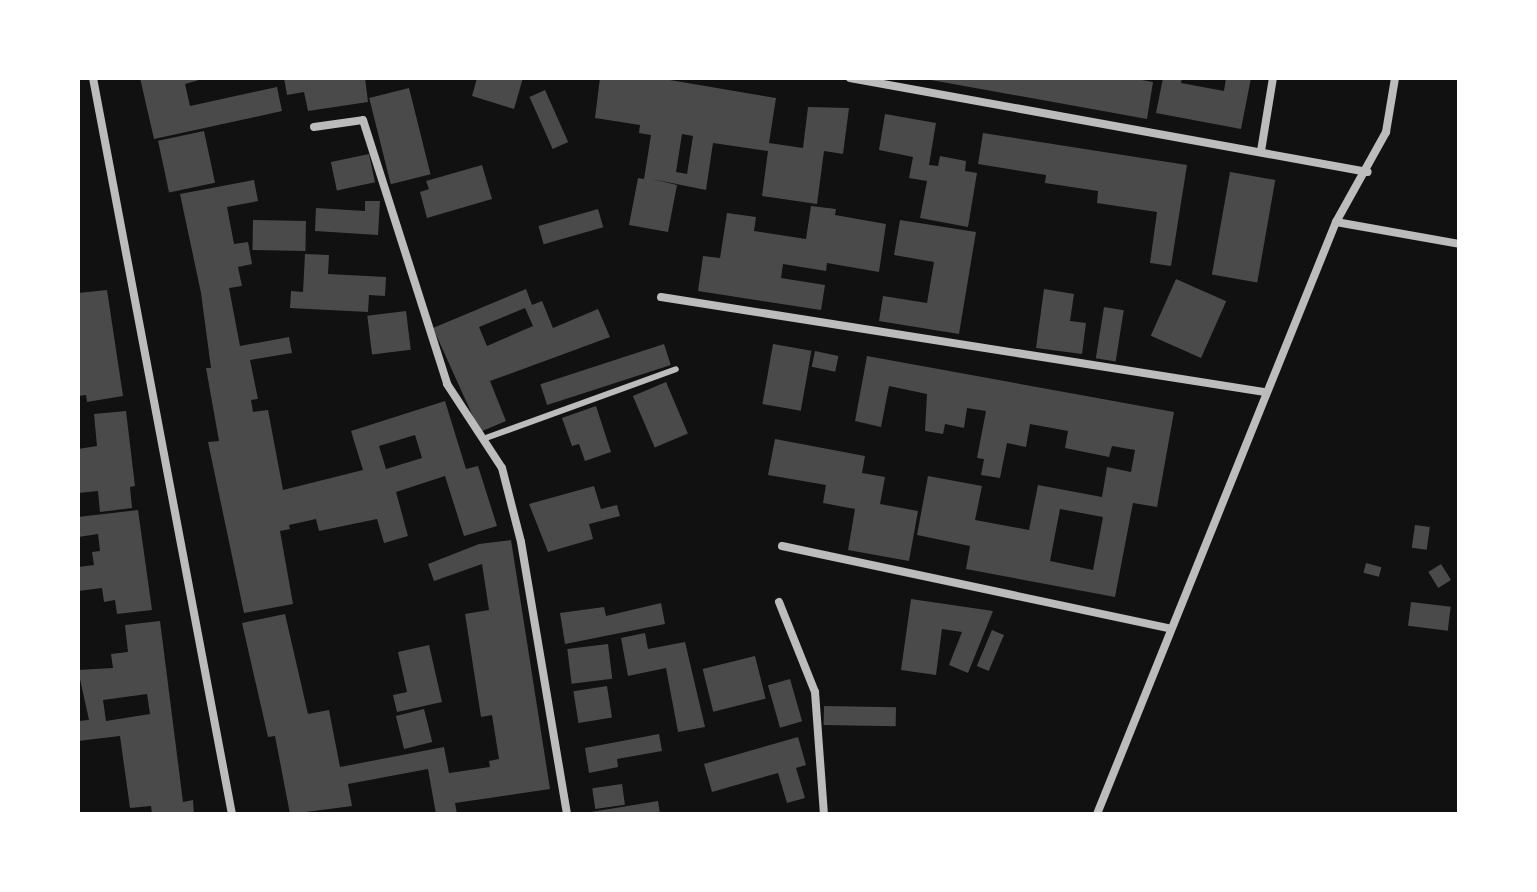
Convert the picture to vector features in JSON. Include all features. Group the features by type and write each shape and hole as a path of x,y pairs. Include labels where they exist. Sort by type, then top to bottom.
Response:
{"street":[{"path":"93,78 232,814"},
{"path":"850,78 1368,172"},
{"path":"1261,151 1273,78"},
{"path":"1097,814 1168,628 1336,222 1368,172 1386,132 1395,78"},
{"path":"314,127 363,120 447,384 502,468 521,542 567,814"},
{"path":"1336,222 1459,244"},
{"path":"661,297 1264,392"},
{"path":"782,546 1168,628"},
{"path":"779,602 815,692 824,814"}],"lane":[{"path":"483,439 676,369"}],"building":[{"path":"140,78 206,78 185,84 190,106 277,87 282,111 154,139"},
{"path":"284,78 365,78 368,102 308,111 304,92 287,95"},
{"path":"477,78 523,78 514,109 472,96"},
{"path":"600,78 658,78 776,98 769,143 803,148 808,107 849,108 843,154 824,151 817,204 762,196 768,151 713,143 706,190 652,179 677,185 668,232 629,225 638,178 644,179 651,135 639,133 640,125 595,118","holes":["682,134 693,136 687,174 676,172"]},
{"path":"920,78 1130,78 1153,82 1147,119"},
{"path":"1163,78 1182,78 1181,83 1224,91 1226,78 1251,78 1241,129 1156,113"},
{"path":"409,88 431,174 391,184 369,98"},
{"path":"545,90 568,142 553,149 529,97"},
{"path":"885,114 936,123 929,165 938,166 940,156 966,161 965,171 977,173 968,227 920,218 927,181 909,178 913,157 879,150"},
{"path":"204,131 215,183 169,193 158,141"},
{"path":"983,133 1187,165 1171,266 1150,263 1157,212 1097,203 1098,191 1045,183 1046,175 978,164"},
{"path":"369,154 375,182 337,190 331,162"},
{"path":"482,165 492,199 427,218 420,192 429,189 426,181"},
{"path":"1230,172 1275,180 1257,282 1212,274"},
{"path":"254,180 258,201 227,207 234,244 248,242 252,264 238,267 242,286 229,288 240,346 289,337 292,353 250,360 258,399 251,400 253,412 268,410 283,490 363,470 351,431 445,401 466,469 478,466 497,526 464,536 445,476 396,492 408,536 384,543 377,519 319,531 316,519 289,525 290,529 280,531 293,604 244,613 208,442 219,441 206,368 211,368 201,293 180,194","holes":["415,435 422,458 386,469 379,446"]},
{"path":"365,201 380,201 378,235 315,231 316,208 365,211"},
{"path":"811,206 836,209 835,215 886,224 879,272 827,263 826,271 783,264 781,278 825,285 821,310 698,291 703,256 720,258 727,213 756,217 754,231 806,239"},
{"path":"598,209 603,227 544,244 538,226"},
{"path":"253,220 306,221 305,251 252,250"},
{"path":"900,220 976,232 959,334 879,321 883,296 927,303 934,262 894,255"},
{"path":"305,254 329,255 328,274 386,277 385,296 369,295 368,312 290,308 291,291 303,292"},
{"path":"1176,279 1226,301 1201,358 1151,336"},
{"path":"526,289 532,305 542,301 553,328 598,309 610,337 490,381 506,421 480,432 433,328","holes":["525,308 533,326 487,346 479,327"]},
{"path":"1044,289 1074,294 1070,321 1086,323 1082,354 1036,348"},
{"path":"107,290 123,396 87,402 86,395 78,396 78,293"},
{"path":"1104,307 1124,310 1116,361 1096,358"},
{"path":"406,311 411,350 372,354 367,316"},
{"path":"664,344 671,365 547,405 540,384"},
{"path":"773,344 811,351 801,411 762,404"},
{"path":"815,351 838,356 835,372 812,367"},
{"path":"867,356 1174,412 1157,507 1133,503 1115,597 966,569 970,546 917,535 928,476 982,486 975,520 1029,530 1038,485 1102,497 1107,467 1131,472 1135,450 1112,446 1109,457 1065,448 1068,431 1030,424 1026,447 1007,443 1000,478 981,475 984,459 977,458 986,411 967,408 964,428 945,424 943,434 925,431 927,394 889,386 881,427 855,421","holes":["1060,509 1103,517 1093,570 1050,561"]},
{"path":"666,382 688,434 655,448 633,396"},
{"path":"596,406 611,452 585,461 579,444 572,446 562,418"},
{"path":"126,411 135,486 130,487 132,508 100,512 98,491 78,493 78,449 97,446 94,414"},
{"path":"775,439 865,456 862,473 885,477 880,504 918,511 909,561 848,550 855,509 823,503 826,485 768,475"},
{"path":"594,486 601,509 617,505 620,516 589,524 593,539 548,552 529,504"},
{"path":"138,510 152,610 117,614 115,600 104,602 102,588 78,591 78,567 94,565 92,552 100,551 98,534 78,537 78,517"},
{"path":"1415,525 1430,527 1427,550 1412,548"},
{"path":"511,540 550,789 455,803 457,814 436,814 428,769 348,784 352,806 290,814 275,736 268,737 242,623 285,614 308,714 329,710 340,767 444,747 449,773 490,767 489,761 499,759 492,715 481,717 465,614 489,610 482,564 434,581 428,564 479,544"},
{"path":"1366,563 1381,567 1379,577 1363,573"},
{"path":"1441,564 1451,580 1438,588 1428,572"},
{"path":"911,599 993,611 968,673 949,665 962,632 942,629 936,675 901,670"},
{"path":"1411,602 1451,607 1448,631 1408,626"},
{"path":"661,603 665,624 565,644 560,613 604,607 606,616"},
{"path":"160,621 183,802 193,800 194,814 152,814 151,806 130,808 120,736 78,741 78,721 89,720 78,670 113,668 111,654 128,652 125,625","holes":["147,694 150,714 106,721 103,700"]},
{"path":"992,630 1004,635 989,671 977,666"},
{"path":"645,633 648,649 685,642 705,727 678,732 666,668 628,676 621,638"},
{"path":"608,644 612,679 572,684 567,649"},
{"path":"429,645 442,702 397,712 393,695 407,692 398,652"},
{"path":"755,656 766,699 713,712 703,669"},
{"path":"790,679 802,721 780,728 768,685"},
{"path":"607,686 612,718 578,723 573,691"},
{"path":"824,706 896,707 896,726 824,725"},
{"path":"424,709 432,742 404,749 396,716"},
{"path":"659,734 662,751 617,759 618,767 589,773 585,748"},
{"path":"798,737 806,765 796,768 805,798 787,803 778,773 712,792 704,764"},
{"path":"622,784 625,805 595,809 592,788"},
{"path":"658,801 660,814 591,814 591,812"}]}
